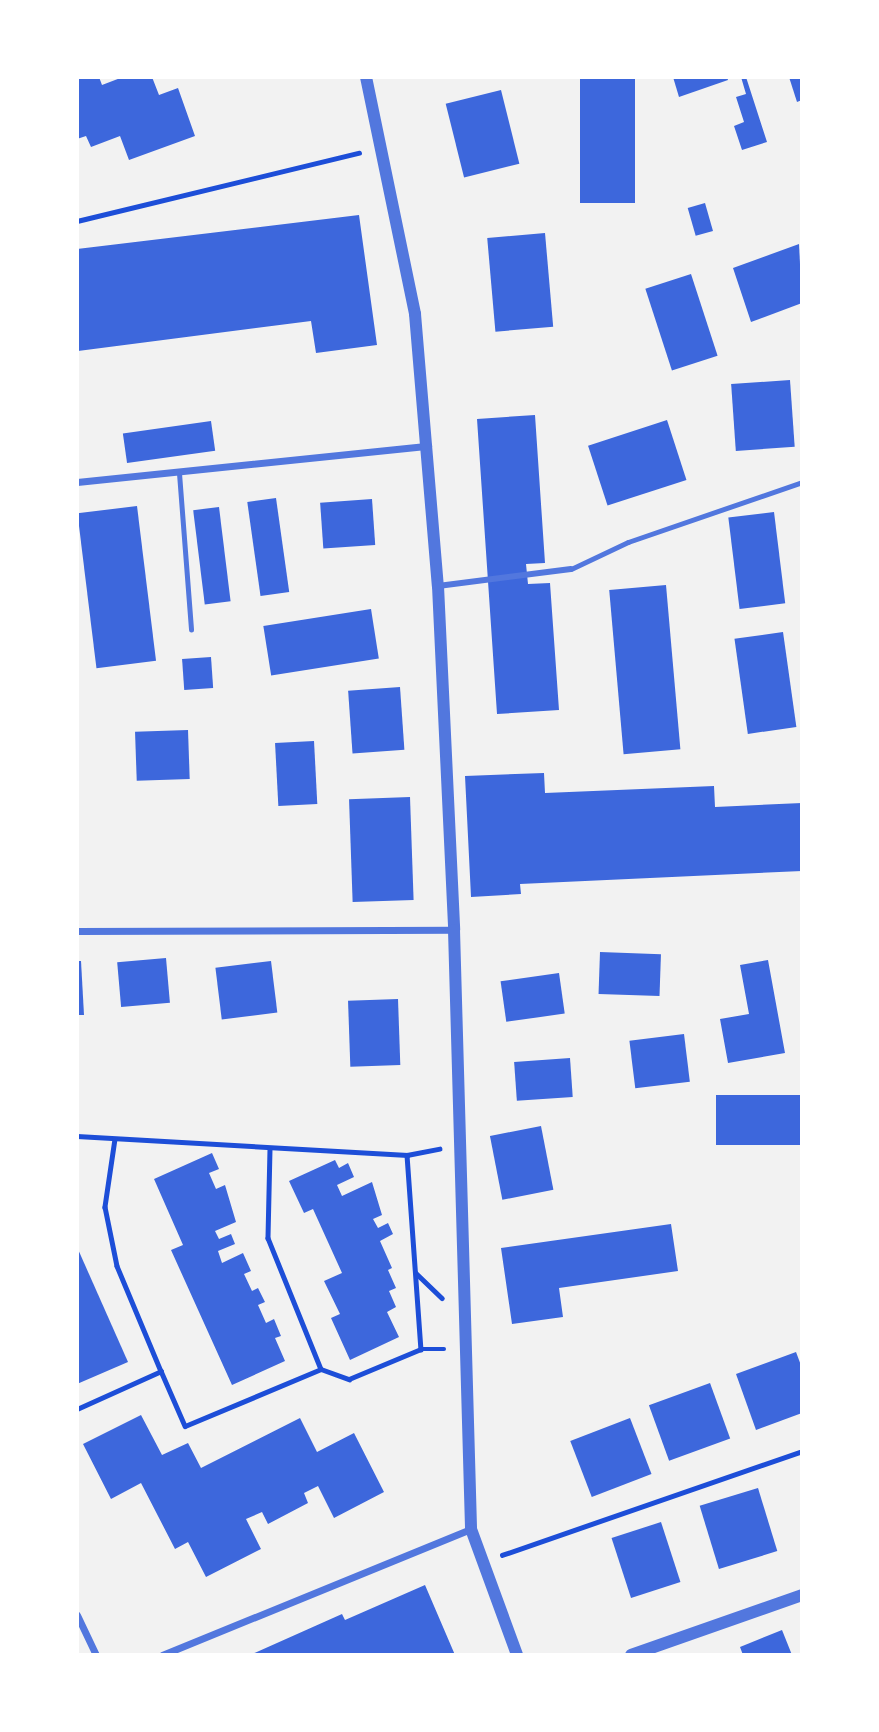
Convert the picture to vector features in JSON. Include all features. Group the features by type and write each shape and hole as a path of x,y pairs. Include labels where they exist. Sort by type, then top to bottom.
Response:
{"street":[{"path":"366,77 383,146 415,314 428,446 438,586 454,930 471,1529 517,1655"},
{"path":"77,482 428,446"},
{"path":"438,586 571,569"},
{"path":"77,931 454,930"},
{"path":"162,1655 471,1529"},
{"path":"631,1655 802,1595"},
{"path":"77,1615 96,1655"}],"lane":[{"path":"179,473 191,630"},
{"path":"571,569 628,542 802,482"}],"path":[{"path":"77,221 383,146"},
{"path":"77,1136 407,1155 460,1145"},
{"path":"115,1139 105,1207 117,1266 185,1426 321,1369 349,1380 421,1349 407,1155"},
{"path":"270,1149 268,1238 321,1369"},
{"path":"77,1409 160,1370"},
{"path":"483,1562 802,1451"}],"building":[{"path":"77,77 99,77 102,85 123,77 152,77 159,95 178,88 195,136 129,160 120,136 91,147 86,136 77,139"},
{"path":"580,77 635,77 635,203 580,203"},
{"path":"673,77 727,77 728,80 679,97"},
{"path":"741,77 746,77 767,142 742,150 734,126 744,122 736,97 746,94"},
{"path":"789,77 802,77 802,100 797,102"},
{"path":"501,90 519,164 464,178 446,104"},
{"path":"705,203 713,231 696,236 688,208"},
{"path":"359,215 377,345 316,353 311,321 78,351 77,249"},
{"path":"545,233 553,327 495,332 487,238"},
{"path":"799,244 802,303 751,322 733,268"},
{"path":"691,274 718,356 672,371 645,289"},
{"path":"790,380 795,447 736,451 731,384"},
{"path":"535,415 545,563 526,564 528,584 550,583 559,710 497,714 477,419"},
{"path":"667,420 686,480 608,506 588,446"},
{"path":"211,421 215,451 127,463 123,433"},
{"path":"276,498 289,592 261,596 247,502"},
{"path":"372,499 375,545 323,549 320,503"},
{"path":"137,506 156,661 96,668 77,513"},
{"path":"219,507 231,601 205,604 193,510"},
{"path":"774,512 785,603 740,609 728,518"},
{"path":"666,585 680,749 624,754 609,590"},
{"path":"371,609 379,658 271,675 263,626"},
{"path":"783,632 796,727 748,734 734,639"},
{"path":"211,657 213,688 184,690 182,659"},
{"path":"400,687 404,750 353,753 348,691"},
{"path":"188,730 190,779 137,781 135,732"},
{"path":"314,741 317,804 278,806 275,743"},
{"path":"544,773 545,793 714,786 715,807 802,803 802,871 520,884 521,894 471,897 465,776"},
{"path":"410,797 414,900 353,902 349,799"},
{"path":"600,952 661,954 659,996 599,994"},
{"path":"166,958 170,1003 121,1007 117,962"},
{"path":"768,960 785,1053 728,1063 720,1019 749,1014 740,965"},
{"path":"77,961 81,961 84,1015 77,1015"},
{"path":"271,961 277,1013 222,1019 215,968"},
{"path":"559,973 565,1014 506,1022 501,981"},
{"path":"398,999 400,1065 350,1067 348,1001"},
{"path":"684,1034 690,1082 635,1088 629,1041"},
{"path":"570,1058 573,1097 517,1101 514,1062"},
{"path":"716,1095 802,1095 802,1145 716,1145"},
{"path":"541,1126 553,1190 502,1200 490,1136"},
{"path":"212,1153 219,1169 209,1173 216,1189 225,1185 236,1222 215,1231 219,1239 231,1234 235,1244 218,1251 222,1263 243,1253 251,1271 244,1274 252,1291 258,1288 265,1302 258,1305 266,1323 274,1319 281,1336 275,1338 285,1361 232,1385 171,1250 183,1245 154,1179"},
{"path":"335,1160 339,1168 348,1163 354,1177 337,1185 342,1196 372,1182 382,1215 373,1219 378,1228 388,1223 393,1234 380,1241 392,1268 388,1270 396,1288 389,1291 396,1307 387,1312 399,1337 350,1360 331,1318 340,1314 324,1281 342,1273 313,1209 304,1213 289,1181"},
{"path":"671,1224 678,1271 559,1288 563,1317 512,1324 501,1248"},
{"path":"77,1247 128,1362 77,1384"},
{"path":"796,1352 802,1368 802,1413 756,1430 736,1374"},
{"path":"710,1383 730,1438 669,1461 649,1405"},
{"path":"141,1415 162,1455 188,1443 201,1468 300,1418 317,1452 354,1433 384,1492 334,1518 318,1486 304,1493 308,1503 268,1524 262,1512 246,1519 261,1549 206,1577 188,1542 175,1549 141,1483 111,1499 83,1444"},
{"path":"630,1418 652,1474 592,1497 570,1441"},
{"path":"758,1488 777,1551 719,1569 700,1506"},
{"path":"661,1522 680,1582 631,1598 612,1538"},
{"path":"425,1585 455,1655 250,1655 342,1614 345,1620"},
{"path":"782,1630 792,1655 743,1655 740,1647"}]}
